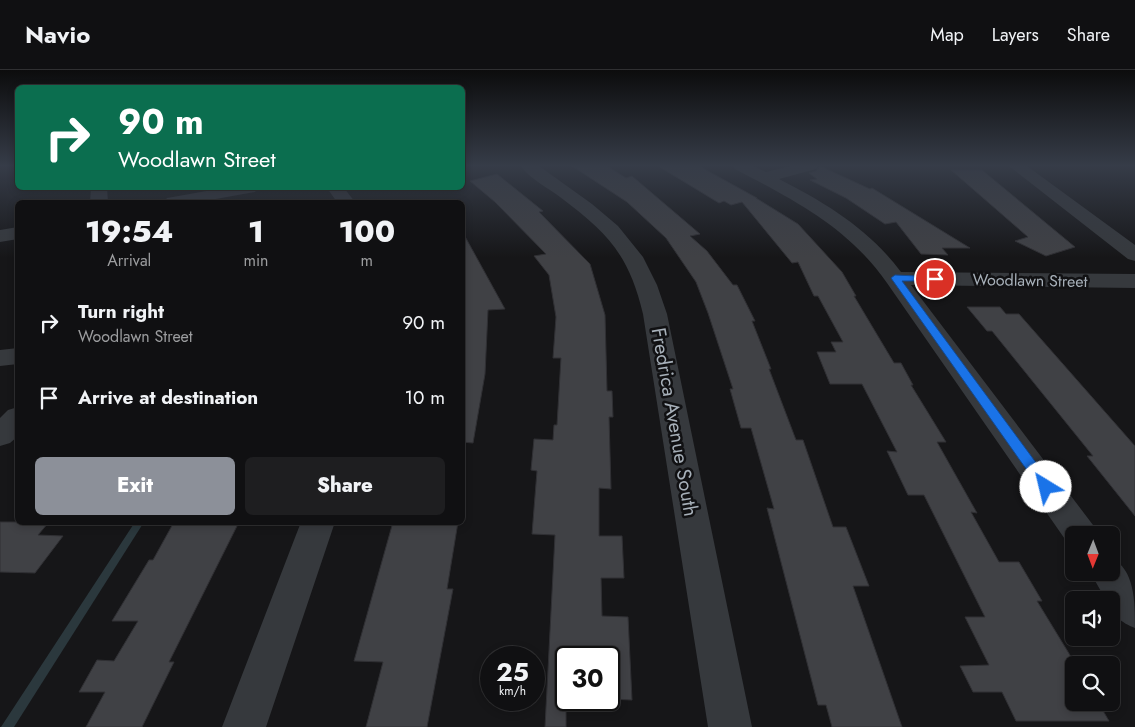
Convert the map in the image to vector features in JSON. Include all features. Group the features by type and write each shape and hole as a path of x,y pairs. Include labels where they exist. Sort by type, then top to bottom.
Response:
{"street":[{"path":"184,200 202,197"},
{"name":"Fredrica Avenue South","path":"570,197 613,233 633,258 648,289 655,314 730,727"},
{"path":"799,197 841,224 868,246 895,278 1074,526"},
{"path":"1058,197 1135,254"},
{"path":"0,236 15,234"},
{"name":"Woodlawn Street","path":"895,278 1135,281"},
{"path":"0,358 15,356"},
{"path":"0,436 15,420"},
{"path":"244,727 317,525"},
{"path":"1114,581 1135,610"}],"building":[{"path":"489,197 525,197 543,211 539,212 590,264 605,315 607,391 612,391 613,417 609,417 611,489 599,488 599,536 622,536 624,578 601,578 602,616 628,617 632,700 620,699 620,646 555,646 555,711 566,711 566,727 545,727 555,535 532,534 537,471 531,470 534,439 553,440 554,425 557,425 561,358 553,358 556,317 549,275 534,256 546,254"},
{"path":"619,197 656,197 700,234 690,236 707,251 733,285 737,285 755,321 752,321 796,440 803,440 833,527 846,527 869,586 853,586 902,727 832,727 826,705 818,705 767,508 774,509 751,428 741,428 730,389 733,389 708,313 696,282 666,238"},
{"path":"709,197 757,198 798,224 842,272 894,363 901,363 913,385 911,385 946,442 937,442 977,513 971,512 999,562 1019,562 1042,601 1037,601 1071,656 1065,656 1065,711 1103,711 1109,721 1016,721 1002,692 973,692 960,666 989,665 965,617 985,617 924,495 908,495 887,451 897,452 862,384 830,384 817,352 836,352 831,342 843,342 818,296 814,296 798,262 792,263 742,202 731,205 724,201 719,203"},
{"path":"843,197 886,197 970,248 942,248 948,255 921,254 896,222 885,224"},
{"path":"982,197 1014,197 1075,247 1046,256 1015,241 1028,237"},
{"path":"465,236 505,309 488,310 485,374 473,443 465,442"},
{"path":"967,307 1000,307 1006,314 1019,314 1135,446 1135,516 1087,456 1093,456 992,331 987,331"},
{"path":"0,522 15,522 15,525 46,525 38,535 63,536 35,573 0,572"},
{"path":"172,525 238,525 169,662 174,662 142,727 86,727 105,692 79,692 97,660 114,661 138,621 112,621 149,560 153,560"},
{"path":"392,525 458,525 447,589 453,589 427,727 366,727 383,662 354,661"}],"waterway":[{"path":"7,727 138,525"}],"route":[{"path":"935,279 895,278 1046,487"}]}
